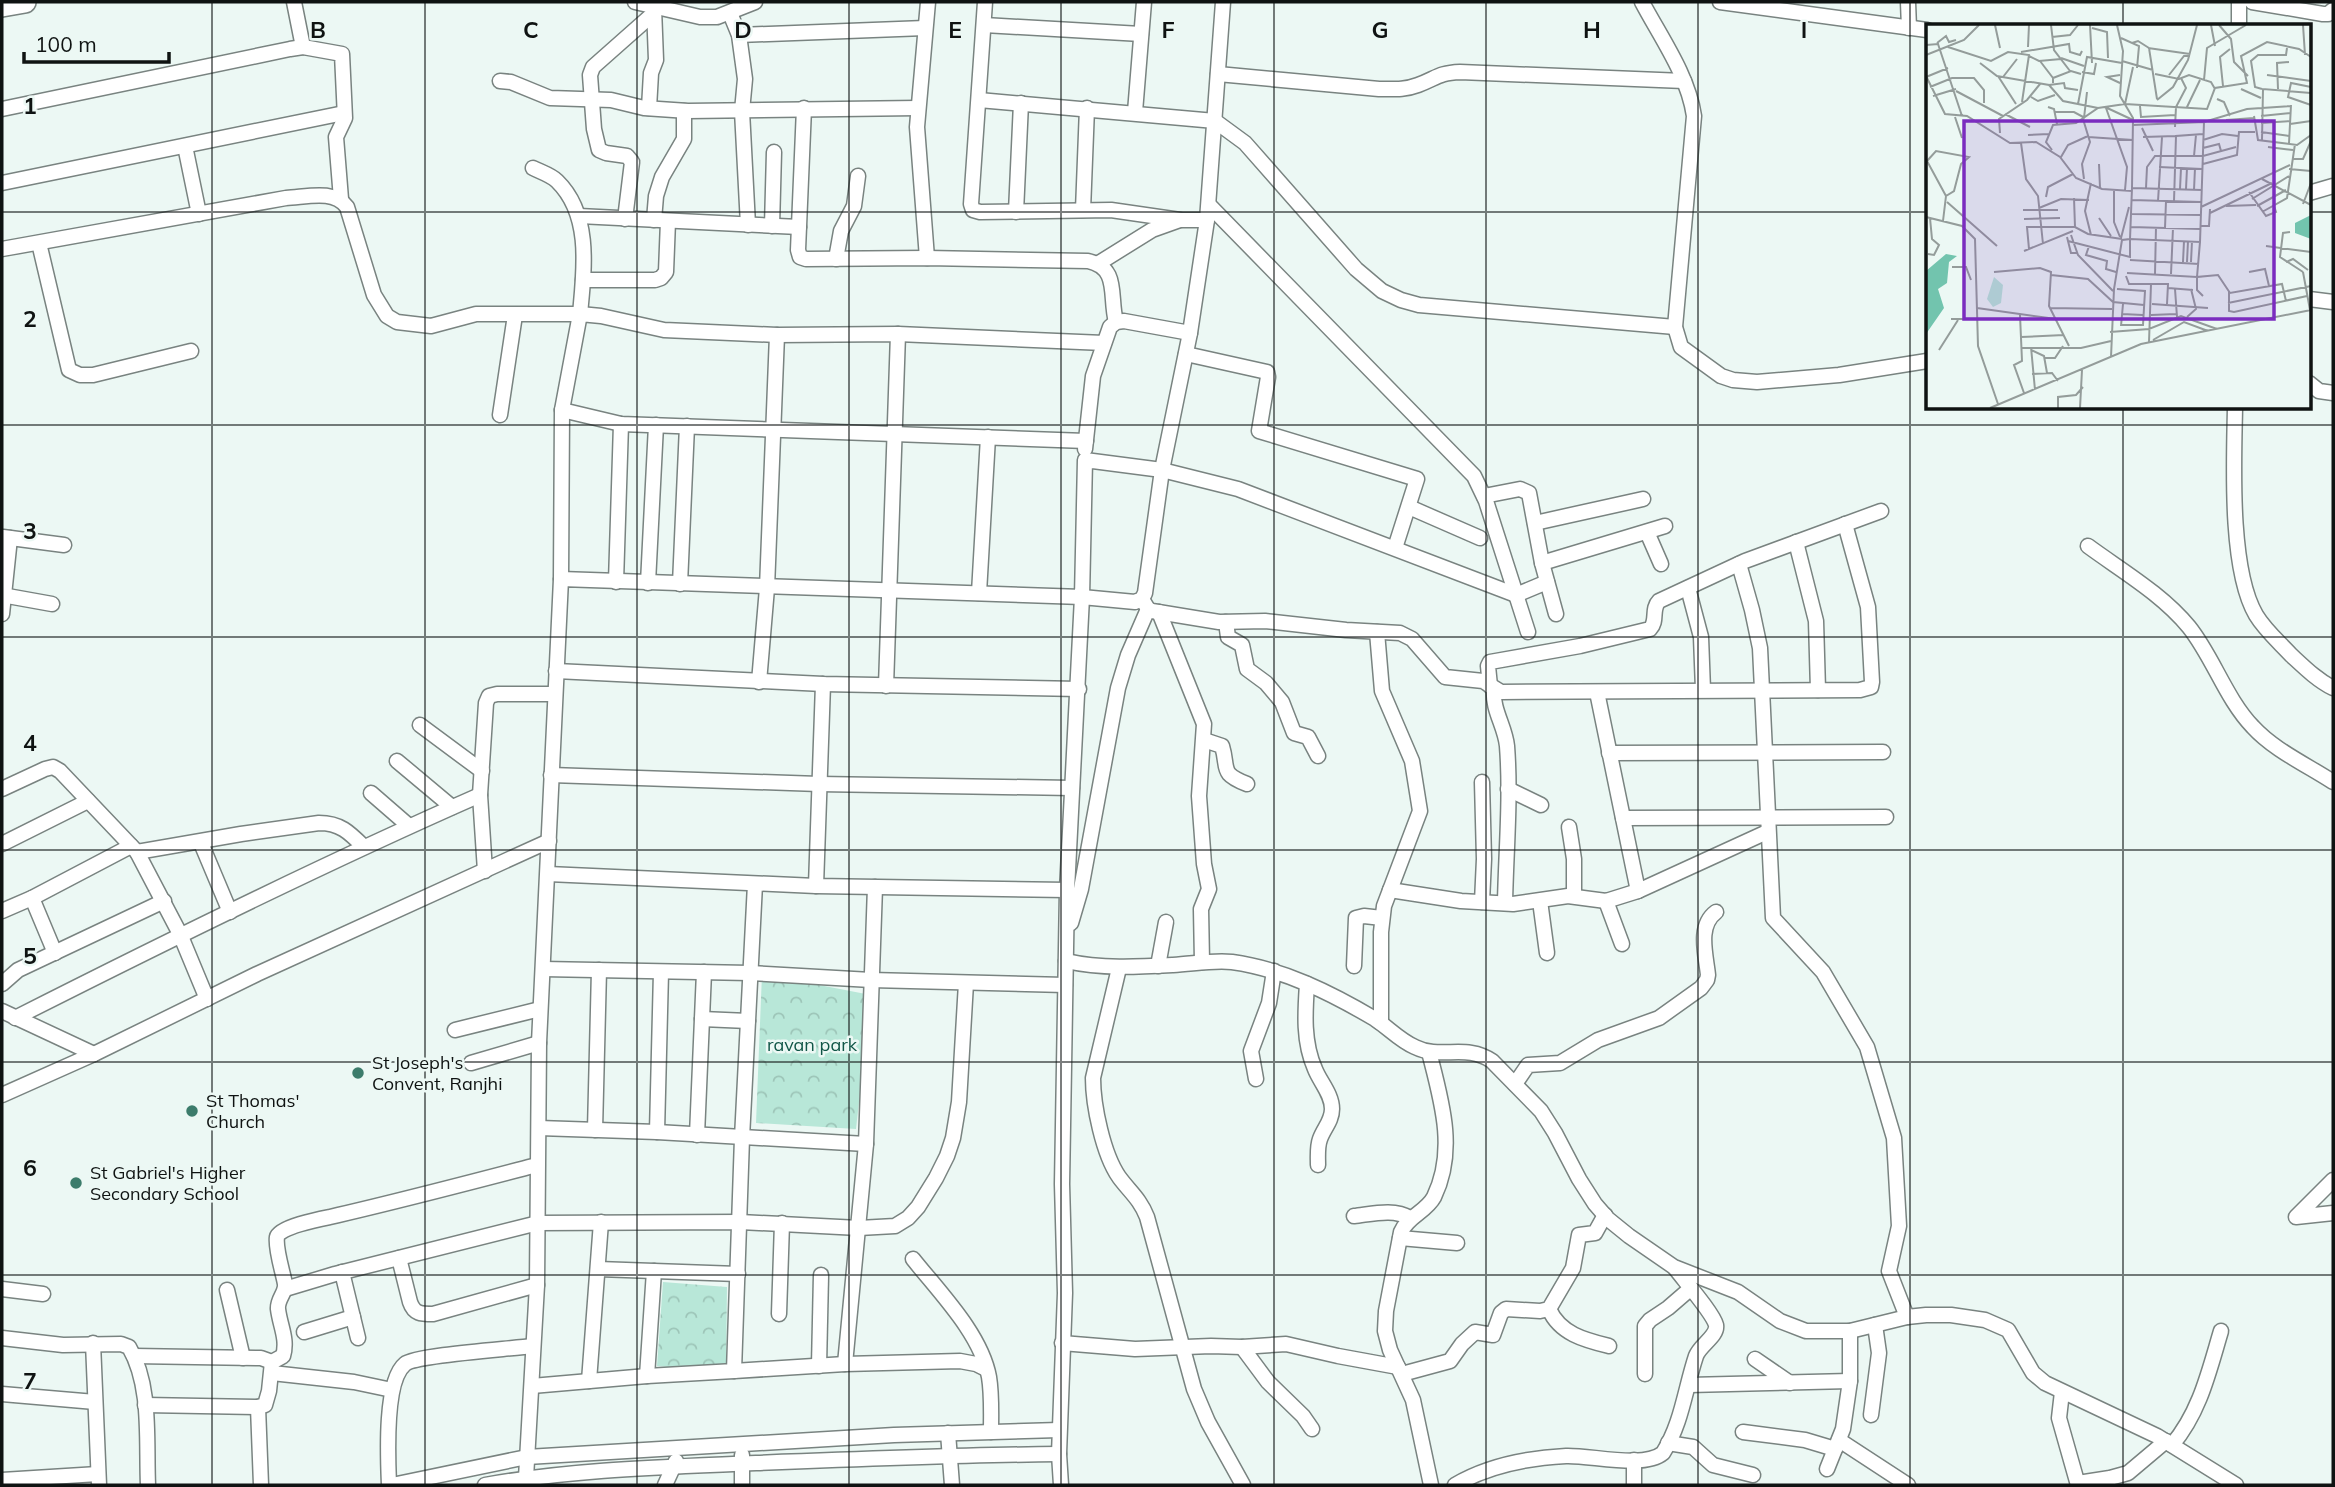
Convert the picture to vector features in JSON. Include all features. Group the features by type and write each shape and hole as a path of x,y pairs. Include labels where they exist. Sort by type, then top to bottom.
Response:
{"highway":[{"path":"2,6 25,2"}],"street":[{"path":"294,2 303,47"},
{"path":"635,2 654,10 700,17 717,17 755,2"},
{"path":"927,258 917,127 928,2"},
{"path":"985,2 971,204 973,210 1111,210 1180,220 1208,220"},
{"path":"1135,112 1144,2"},
{"path":"1202,962 1201,909 1209,889 1204,864 1199,796 1204,724 1149,607 1145,593 1162,470 1190,334 1208,220 1223,2"},
{"path":"1642,2 1684,81 1694,116 1675,327 1681,347 1721,376 1757,382 1825,376 1926,361"},
{"path":"1720,2 1926,30"},
{"path":"1908,2 1909,27"},
{"path":"2239,2 2239,24"},
{"path":"2252,2 2323,14 2333,10"},
{"path":"625,219 632,162 627,156 599,150 594,128 591,70 654,10"},
{"path":"649,108 651,73 656,60 654,10"},
{"path":"730,13 739,35 745,79 743,111 748,225"},
{"path":"984,25 1141,34"},
{"path":"739,35 925,28"},
{"path":"2,109 303,47 342,54 345,118 336,137 341,199 347,207 374,295 387,316 397,322 426,326 476,314 580,314 664,330 777,335 898,334 1104,343"},
{"path":"1218,74 1379,89 1416,86 1442,73 1460,72 1684,81"},
{"path":"500,81 511,82 550,98 626,103 684,111 918,108"},
{"path":"979,100 1215,121 1245,143 1356,269 1382,291 1401,300 1419,305 1675,327"},
{"path":"1016,212 1021,103"},
{"path":"804,108 798,250 800,257 1099,263 1110,278 1116,322"},
{"path":"1083,211 1087,108"},
{"path":"583,280 655,280 666,272 656,196 662,177 684,139 684,111"},
{"path":"2,183 344,113"},
{"path":"185,146 199,214"},
{"path":"772,226 774,152"},
{"path":"526,1478 537,1285 540,1009 561,579 562,410 580,314 584,265 579,216 572,199 556,179 533,168"},
{"path":"836,259 841,231 854,205 858,176"},
{"path":"2310,193 2333,186"},
{"path":"2,249 286,198 329,195 341,199"},
{"path":"1209,205 1474,476 1484,496 1528,632"},
{"path":"579,216 799,227"},
{"path":"1099,263 1152,230 1180,220"},
{"path":"39,243 69,370 80,375 93,375 191,351"},
{"path":"2310,299 2333,302"},
{"path":"500,415 515,314"},
{"path":"1060,1485 1059,1430 1065,1293 1062,1184 1067,890 1079,689 1085,460 1093,376 1110,327 1116,322 1124,321 1190,334"},
{"path":"886,686 898,334"},
{"path":"759,682 767,587 777,335"},
{"path":"1186,354 1264,370 1268,377 1259,431 1415,477 1417,483 1395,548"},
{"path":"2310,384 2319,391 2333,393"},
{"path":"562,410 621,424 1086,441"},
{"path":"2235,410 2237,530 2243,579 2249,599 2255,613 2277,640 2315,676 2333,688"},
{"path":"616,582 621,424"},
{"path":"648,583 656,425"},
{"path":"680,584 687,426"},
{"path":"979,593 988,437"},
{"path":"1085,460 1162,470 1238,489 1516,595 1547,582"},
{"path":"1484,496 1525,489 1529,493 1542,563 1556,614"},
{"path":"1535,523 1643,499"},
{"path":"1409,507 1480,538"},
{"path":"1505,903 1507,744 1494,705 1488,671 1490,662 1580,646 1650,629 1654,623 1656,604 1739,564 1881,511"},
{"path":"561,579 1082,597 1135,602 1226,622 1273,621 1400,633 1408,636 1445,677 1483,681 1506,692 1860,691 1871,687 1872,682 1868,607 1845,524"},
{"path":"1542,563 1665,526"},
{"path":"1647,532 1661,564"},
{"path":"2,614 6,538 64,545"},
{"path":"1796,542 1816,621 1818,690"},
{"path":"2088,546 2159,598 2190,628 2243,715 2254,728 2281,749 2333,782"},
{"path":"1739,564 1756,629 1762,690 1773,918 1823,972 1867,1047 1894,1138 1899,1226 1889,1271 1907,1317"},
{"path":"1688,588 1701,637 1703,690"},
{"path":"3,596 52,604"},
{"path":"1066,938 1081,890 1118,688 1128,655 1149,607"},
{"path":"1226,622 1228,637 1242,645 1247,669 1266,683 1282,702 1294,733 1308,737 1318,756"},
{"path":"1377,632 1382,691 1412,761 1420,804 1416,825 1384,906 1381,1023"},
{"path":"556,671 759,682 1079,689"},
{"path":"816,886 823,684"},
{"path":"1597,692 1638,891"},
{"path":"485,871 480,795 486,704 489,696 555,694"},
{"path":"420,725 482,771"},
{"path":"1204,740 1222,746 1224,764 1229,775 1247,784"},
{"path":"1609,753 1882,752"},
{"path":"397,761 452,807"},
{"path":"2,789 53,767 60,771 134,849 164,901 207,999"},
{"path":"551,775 819,785 1072,788"},
{"path":"1482,782 1482,902"},
{"path":"1508,789 1541,805"},
{"path":"371,793 409,826"},
{"path":"9,1014 480,795"},
{"path":"2,843 88,801"},
{"path":"1623,818 1767,825 1886,817"},
{"path":"2,911 134,849 201,843 241,834 330,823 343,828 364,847"},
{"path":"1390,890 1482,902 1540,901 1574,896 1606,901 1638,891 1767,825"},
{"path":"1569,827 1574,859 1574,896"},
{"path":"2,1095 94,1054 257,974 549,841"},
{"path":"201,843 230,912"},
{"path":"548,874 816,886 1067,890"},
{"path":"734,1371 755,884"},
{"path":"845,1364 866,1143 876,887"},
{"path":"32,898 55,953"},
{"path":"2,985 18,970 164,901"},
{"path":"1540,901 1547,953"},
{"path":"1606,901 1622,944"},
{"path":"1515,1084 1528,1065 1560,1063 1598,1040 1659,1018 1705,985 1708,975 1704,933 1707,921 1716,912"},
{"path":"1354,966 1356,918 1382,918"},
{"path":"1158,966 1166,922"},
{"path":"1066,961 1119,968 1234,962 1274,971 1307,984 1381,1023 1405,1042 1429,1052 1464,1051 1483,1055 1541,1111 1585,1190 1605,1215 1629,1236 1674,1266 1738,1292 1792,1327 1806,1331 1850,1331 1907,1317 1951,1315 1999,1325 2008,1329 2033,1373 2045,1383 2169,1443 2236,1485"},
{"path":"1119,968 1095,1064 1093,1092 1104,1140 1120,1179 1135,1194 1147,1217 1199,1405 1243,1485"},
{"path":"543,969 750,973 871,980 1065,985"},
{"path":"594,1130 599,970"},
{"path":"1256,1079 1251,1051 1269,1003 1274,971"},
{"path":"657,1132 661,972"},
{"path":"697,1135 704,972"},
{"path":"285,1289 538,1223 740,1222 859,1228 895,1226 908,1218 918,1207 947,1156 957,1122 966,983"},
{"path":"1307,984 1307,1040 1315,1069 1328,1094 1332,1109 1331,1118 1319,1141 1318,1166"},
{"path":"455,1030 540,1009"},
{"path":"9,1014 94,1054"},
{"path":"702,1019 748,1021"},
{"path":"471,1063 539,1044"},
{"path":"1429,1052 1444,1114 1446,1166 1432,1201 1410,1218 1404,1227 1386,1311 1385,1331 1386,1341 1413,1400 1431,1485"},
{"path":"539,1128 866,1143"},
{"path":"145,1405 265,1405 272,1368 283,1356 285,1347 278,1302 285,1289 277,1245 277,1237 282,1230 537,1165"},
{"path":"2333,1180 2296,1217 2333,1213"},
{"path":"1354,1216 1392,1212 1410,1218"},
{"path":"1062,1343 1118,1348 1242,1348 1286,1344 1400,1370 1450,1361 1475,1332 1493,1335 1506,1309 1549,1309 1573,1268 1578,1235 1595,1233 1605,1215"},
{"path":"589,1381 601,1222"},
{"path":"779,1314 782,1223"},
{"path":"1400,1238 1457,1243"},
{"path":"399,1258 412,1309 418,1313 433,1314 537,1285"},
{"path":"913,1259 966,1326 981,1352 990,1387 991,1432"},
{"path":"1455,1485 1481,1472 1523,1460 1569,1456 1634,1460 1658,1458 1668,1443 1698,1352 1715,1333 1716,1328 1712,1317 1674,1266"},
{"path":"598,1269 738,1274"},
{"path":"647,1376 654,1271"},
{"path":"342,1272 358,1338"},
{"path":"819,1366 821,1275"},
{"path":"2,1289 43,1294"},
{"path":"1645,1374 1645,1326 1690,1289"},
{"path":"227,1290 243,1358"},
{"path":"1549,1309 1555,1320 1571,1333 1609,1346"},
{"path":"304,1332 353,1317"},
{"path":"1871,1415 1879,1353 1875,1325"},
{"path":"1827,1469 1843,1429 1850,1381 1850,1331"},
{"path":"2062,1392 2059,1418 2078,1484 2129,1473 2169,1443 2192,1416 2221,1331"},
{"path":"2,1338 62,1345 93,1343 129,1347 140,1373 145,1405 148,1485"},
{"path":"2,1480 99,1480 93,1343"},
{"path":"532,1346 412,1361 401,1368 392,1391 388,1432 391,1485 527,1457 848,1437 1059,1430"},
{"path":"1242,1348 1268,1382 1303,1416 1312,1429"},
{"path":"134,1356 261,1358 272,1368 392,1391"},
{"path":"1755,1359 1790,1383"},
{"path":"532,1386 845,1364 960,1361 986,1369"},
{"path":"1689,1385 1850,1381"},
{"path":"2,1394 95,1402"},
{"path":"258,1407 261,1485"},
{"path":"1743,1432 1837,1444 1908,1485"},
{"path":"948,1433 952,1485"},
{"path":"894,1435 895,1458"},
{"path":"848,1437 849,1460"},
{"path":"802,1440 802,1461"},
{"path":"1668,1443 1693,1447 1713,1465 1753,1475"},
{"path":"742,1444 742,1485"},
{"path":"665,1485 675,1466 678,1448"},
{"path":"485,1485 599,1470 1059,1454"},
{"path":"1634,1460 1634,1485"},
{"path":"501,1484 503,1462"}],"green space":[{"name":"ravan park","path":"762,974 871,995 856,1129 756,1123"},
{"path":"663,1282 727,1287 726,1372 657,1366"}],"place":[{"name":"St Joseph's Convent, Ranjhi","path":"358,1073"},
{"name":"St Thomas' Church","path":"192,1111"},
{"name":"St Gabriel's Higher Secondary School","path":"76,1183"}]}
